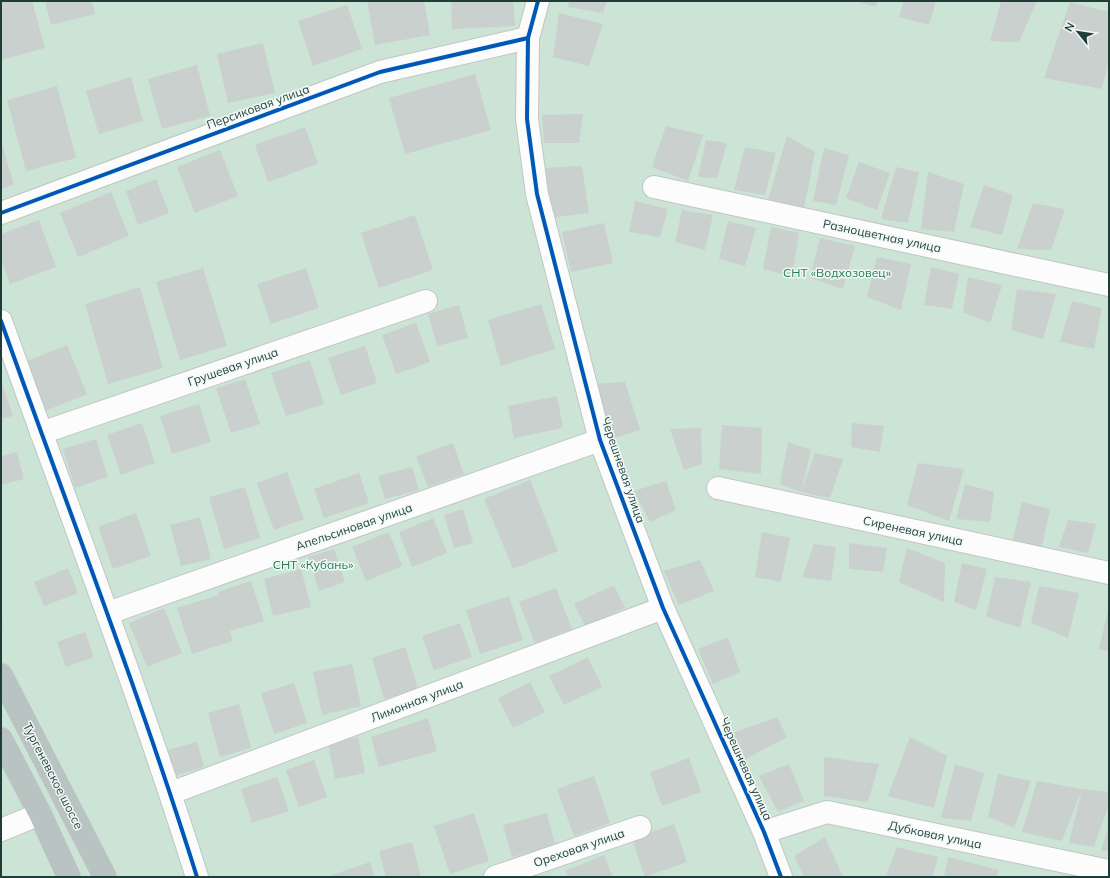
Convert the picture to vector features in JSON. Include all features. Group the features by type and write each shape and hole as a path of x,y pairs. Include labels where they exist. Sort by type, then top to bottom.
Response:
{"highway":[{"name":"Тургеневское шоссе","path":"3,679 104,877"},
{"path":"1,739 40,814 69,877"}],"street":[{"name":"Черешневая улица","path":"538,1 528,38 527,119 537,194 600,440 663,608 764,832 781,877"},
{"name":"Персиковая улица","path":"1,214 380,72 528,38"},
{"name":"Разноцветная улица","path":"654,187 1109,285"},
{"name":"Грушевая улица","path":"41,433 426,301"},
{"path":"1,321 108,613 171,793 197,877"},
{"name":"Апельсиновая улица","path":"108,613 600,440"},
{"name":"Сиреневая улица","path":"718,488 1109,574"},
{"name":"Лимонная улица","path":"171,793 663,608"},
{"name":"Дубковая улица","path":"764,832 827,812 1109,872"},
{"path":"1,830 40,814"},
{"name":"Ореховая улица","path":"495,877 640,827"}],"green space":[{"path":"1,1 1109,1 1109,877 1,877"}],"building":[{"path":"1,1 32,1 45,48 1,60"},
{"path":"45,1 92,1 95,14 51,25"},
{"path":"367,1 424,1 430,35 375,45"},
{"path":"451,1 513,1 515,26 452,29"},
{"path":"569,1 607,1 603,13 568,7"},
{"path":"854,1 878,1 876,7"},
{"path":"904,1 936,1 929,25 899,17"},
{"path":"1001,1 1037,1 1019,42 990,41"},
{"path":"1070,2 1109,12 1109,59 1102,89 1044,78"},
{"path":"347,5 362,49 313,66 298,21"},
{"path":"559,13 603,24 589,66 553,57"},
{"path":"263,43 275,93 228,103 217,54"},
{"path":"197,65 210,116 162,129 148,79"},
{"path":"475,74 491,130 405,154 389,98"},
{"path":"131,77 143,121 99,134 86,91"},
{"path":"57,86 76,158 26,171 7,100"},
{"path":"583,114 579,143 544,143 542,115"},
{"path":"666,126 703,135 688,181 652,167"},
{"path":"305,127 318,164 268,182 255,145"},
{"path":"787,136 815,152 804,208 768,200"},
{"path":"706,140 727,143 717,178 698,177"},
{"path":"1,141 14,185 1,189"},
{"path":"745,147 776,153 765,195 734,190"},
{"path":"824,148 849,155 836,205 813,201"},
{"path":"220,150 238,196 195,213 177,167"},
{"path":"859,162 890,173 877,210 846,198"},
{"path":"582,166 589,213 550,218 544,168"},
{"path":"896,167 919,172 908,223 881,219"},
{"path":"928,172 964,184 954,232 921,229"},
{"path":"156,179 169,213 138,225 126,191"},
{"path":"984,185 1013,195 1002,235 970,227"},
{"path":"111,192 129,236 78,257 60,213"},
{"path":"635,201 668,209 660,237 629,232"},
{"path":"1033,203 1065,209 1051,250 1017,249"},
{"path":"682,210 713,215 705,250 675,242"},
{"path":"415,215 433,270 379,288 361,233"},
{"path":"39,220 56,267 10,284 1,259 1,234"},
{"path":"728,221 756,228 745,266 719,259"},
{"path":"604,223 613,263 571,272 562,232"},
{"path":"771,227 799,233 792,277 763,269"},
{"path":"820,238 855,246 843,289 810,278"},
{"path":"877,257 911,264 901,310 867,297"},
{"path":"931,267 959,274 952,309 924,305"},
{"path":"203,268 227,346 180,360 156,282"},
{"path":"306,268 319,308 271,324 257,284"},
{"path":"968,277 1002,285 990,323 963,312"},
{"path":"140,287 163,368 108,384 85,304"},
{"path":"1017,289 1056,294 1043,339 1011,330"},
{"path":"1072,301 1102,308 1094,349 1060,342"},
{"path":"541,304 555,349 501,366 488,320"},
{"path":"459,305 468,338 437,346 428,314"},
{"path":"416,323 430,362 396,374 382,335"},
{"path":"67,345 87,394 45,411 25,362"},
{"path":"365,346 377,383 341,395 328,358"},
{"path":"310,360 324,404 286,416 271,373"},
{"path":"245,379 260,424 231,433 216,388"},
{"path":"1,381 13,416 1,419"},
{"path":"625,382 640,430 615,438 593,384"},
{"path":"557,396 563,428 514,438 508,406"},
{"path":"199,404 211,442 172,454 160,416"},
{"path":"142,423 155,463 121,475 107,435"},
{"path":"852,423 884,426 880,452 851,447"},
{"path":"722,425 762,428 761,474 719,469"},
{"path":"701,428 702,464 684,470 670,429"},
{"path":"96,439 108,477 75,488 63,449"},
{"path":"788,442 811,450 801,492 780,484"},
{"path":"453,443 464,474 428,487 416,456"},
{"path":"17,452 24,479 1,485 1,456"},
{"path":"815,453 843,459 830,498 801,492"},
{"path":"918,463 964,469 949,521 907,505"},
{"path":"412,467 419,490 385,499 378,476"},
{"path":"287,472 304,519 274,530 257,483"},
{"path":"359,473 369,503 324,518 314,489"},
{"path":"530,480 558,551 513,569 484,499"},
{"path":"666,481 676,510 650,522 634,491"},
{"path":"965,484 994,492 990,522 956,519"},
{"path":"245,487 260,538 224,549 209,497"},
{"path":"1022,502 1050,509 1041,550 1012,543"},
{"path":"463,509 473,543 454,548 444,515"},
{"path":"136,513 151,556 113,569 98,527"},
{"path":"200,517 211,559 181,566 170,525"},
{"path":"433,518 447,553 412,567 399,532"},
{"path":"1068,520 1096,524 1088,553 1059,547"},
{"path":"389,532 402,566 366,581 352,547"},
{"path":"762,532 790,538 781,582 755,577"},
{"path":"849,543 887,548 883,572 849,569"},
{"path":"814,544 836,547 831,581 802,577"},
{"path":"907,548 945,563 944,602 899,582"},
{"path":"334,549 345,582 319,591 308,557"},
{"path":"700,560 714,591 679,605 664,571"},
{"path":"962,563 987,569 976,610 954,602"},
{"path":"68,568 78,593 44,606 34,582"},
{"path":"301,569 311,607 273,616 264,579"},
{"path":"995,577 1031,582 1020,628 986,617"},
{"path":"251,581 264,621 230,631 233,641 192,654 177,608 219,595 218,592"},
{"path":"614,585 625,608 585,626 574,604"},
{"path":"1039,586 1079,593 1068,638 1031,623"},
{"path":"556,588 572,629 535,643 519,602"},
{"path":"509,596 523,640 480,654 466,610"},
{"path":"1109,607 1109,651 1099,649"},
{"path":"164,608 182,653 147,667 129,623"},
{"path":"460,623 472,657 434,670 422,636"},
{"path":"85,632 94,657 66,667 57,642"},
{"path":"728,637 740,672 713,684 698,649"},
{"path":"405,647 418,689 384,699 372,658"},
{"path":"588,657 602,687 564,705 549,676"},
{"path":"352,664 361,706 322,715 313,672"},
{"path":"530,682 545,712 513,728 498,698"},
{"path":"294,683 307,723 274,734 261,693"},
{"path":"239,704 251,748 220,757 208,713"},
{"path":"777,717 787,737 742,761 733,733"},
{"path":"428,718 437,751 379,767 371,737"},
{"path":"358,737 365,773 335,779 328,744"},
{"path":"910,737 947,756 934,808 888,796"},
{"path":"197,742 204,767 174,776 167,750"},
{"path":"824,757 879,764 868,802 824,796"},
{"path":"689,758 701,792 662,806 650,772"},
{"path":"314,760 327,797 299,807 286,770"},
{"path":"789,764 804,801 778,812 759,776"},
{"path":"955,764 984,773 971,821 941,818"},
{"path":"998,774 1031,781 1014,828 988,817"},
{"path":"594,776 610,823 574,836 557,789"},
{"path":"277,777 289,811 252,823 241,789"},
{"path":"1037,781 1082,789 1062,841 1022,832"},
{"path":"1082,789 1109,792 1109,804 1094,847 1069,843"},
{"path":"474,813 489,861 450,874 434,826"},
{"path":"547,813 555,845 512,857 503,825"},
{"path":"674,824 687,862 645,877 632,839"},
{"path":"1109,825 1109,851 1101,851"},
{"path":"825,837 843,877 804,877 794,856"},
{"path":"412,842 421,877 386,877 379,851"},
{"path":"897,847 938,857 932,877 893,877 886,875"},
{"path":"604,855 613,877 568,877 565,871"},
{"path":"948,857 999,870 996,877 944,877"},
{"path":"370,862 375,877 333,877 332,875"}],"cycle path":[{"path":"538,1 528,38 527,119 537,194 600,440 663,608 764,832 781,877"},
{"path":"1,213 380,72 528,38"},
{"path":"1,321 151,737 197,877"}],"park label":[{"name":"СНТ «Водхозовец»","path":"837,273"},
{"name":"СНТ «Кубань»","path":"313,565"}]}
